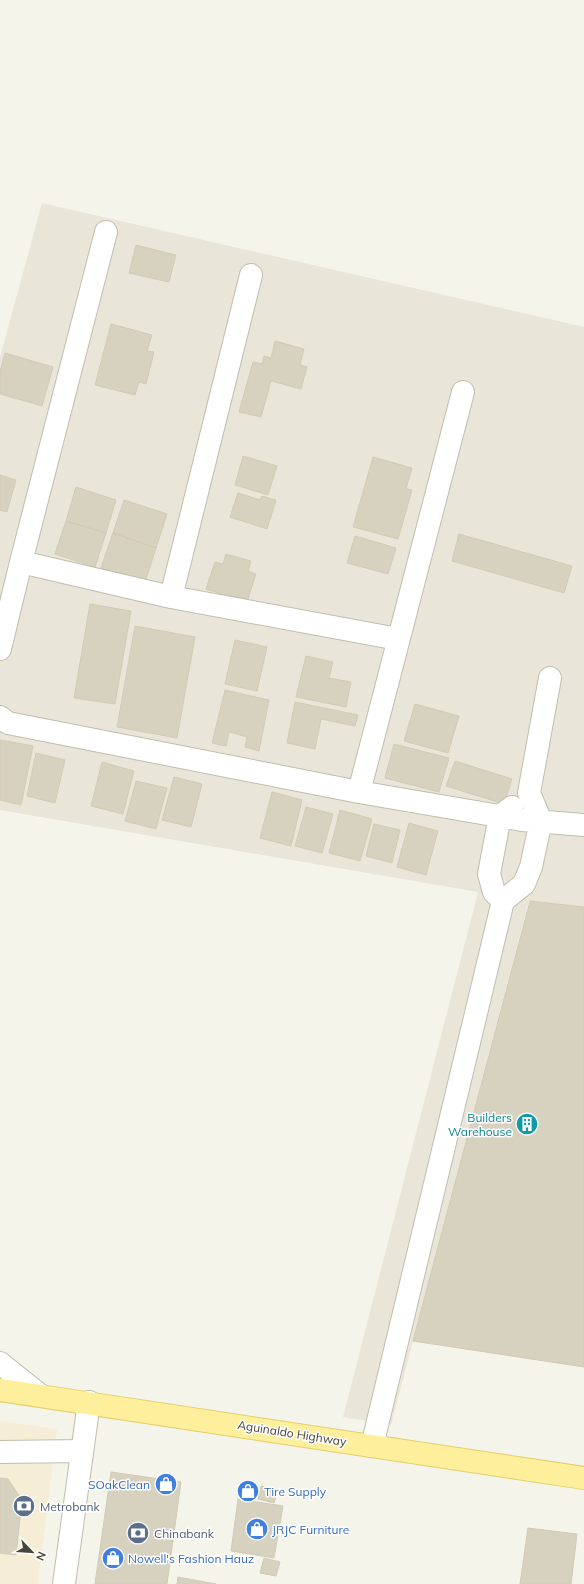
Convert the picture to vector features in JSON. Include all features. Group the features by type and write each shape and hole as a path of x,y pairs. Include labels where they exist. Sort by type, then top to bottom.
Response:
{"main road":[{"name":"Aguinaldo Highway","path":"0,1390 89,1402 584,1478"}],"street":[{"path":"0,649 106,232"},
{"path":"171,597 251,275"},
{"path":"359,792 463,392"},
{"path":"21,562 171,597 398,639"},
{"path":"372,1446 503,901 524,884 531,867 541,821 529,793 550,678"},
{"path":"0,717 8,723 359,792 500,816 584,825"},
{"path":"503,901 494,892 489,874 500,816 529,793"},
{"path":"0,1363 40,1395"},
{"path":"64,1584 89,1402"},
{"path":"0,1452 82,1451"}],"shaded area":[{"path":"42,203 584,327 584,907 529,901 391,1425 343,1417 478,892 0,810 0,357"},
{"name":"Metrobank","path":"0,1421 57,1429 38,1584 0,1584"}],"building":[{"path":"136,245 176,255 169,282 129,273"},
{"path":"111,324 152,335 147,351 154,352 146,384 139,382 135,395 95,385"},
{"path":"275,341 304,349 300,365 307,367 301,389 271,381 261,417 239,412 253,362 262,364 264,356 271,358"},
{"path":"5,353 53,367 42,406 0,394 0,371"},
{"path":"243,456 277,466 268,495 235,485"},
{"path":"373,457 412,468 406,489 412,490 398,539 353,527"},
{"path":"0,475 16,480 7,512 0,510"},
{"path":"76,487 116,500 106,533 66,521"},
{"path":"238,493 260,500 262,496 276,500 267,529 230,517"},
{"path":"124,500 167,514 156,548 113,533"},
{"path":"66,521 106,533 95,567 55,554"},
{"path":"113,533 156,548 145,582 101,568"},
{"path":"459,534 572,566 564,593 452,561"},
{"path":"355,536 396,548 388,574 347,563"},
{"path":"226,554 251,561 248,571 256,574 247,602 206,589 215,562 223,564"},
{"path":"90,604 131,611 115,704 74,698"},
{"path":"135,626 195,637 177,738 117,727"},
{"path":"235,640 267,647 257,691 225,684"},
{"path":"306,656 333,662 329,678 351,682 346,707 296,697"},
{"path":"225,690 269,700 259,751 245,747 247,737 229,732 226,746 212,743"},
{"path":"295,702 358,715 355,726 321,719 315,749 287,743"},
{"path":"415,704 459,716 448,753 404,741"},
{"path":"0,740 33,746 21,805 0,800"},
{"path":"394,744 449,758 439,792 385,778"},
{"path":"36,753 65,760 55,803 27,796"},
{"path":"455,761 512,779 504,804 446,786"},
{"path":"102,762 134,771 123,814 91,806"},
{"path":"174,777 202,784 191,827 162,820"},
{"path":"136,781 167,788 156,829 125,821"},
{"path":"272,792 302,800 291,846 260,838"},
{"path":"306,807 333,814 322,853 295,846"},
{"path":"340,810 372,819 360,861 329,853"},
{"path":"409,823 438,831 426,875 397,867"},
{"path":"374,824 400,830 392,863 366,856"},
{"name":"Builders Warehouse","path":"530,901 584,907 584,1367 413,1341"},
{"name":"Chinabank","path":"111,1472 181,1482 167,1584 95,1584"},
{"path":"0,1478 8,1479 22,1500 16,1555 0,1553"},
{"path":"261,1486 278,1490 274,1503 258,1499"},
{"name":"JRJC Furniture","path":"238,1499 283,1506 274,1558 231,1551"},
{"path":"528,1528 577,1534 571,1584 520,1584"},
{"path":"264,1558 280,1562 276,1576 260,1573"},
{"path":"178,1577 216,1584 177,1584"}],"place":[{"name":"Builders Warehouse","path":"527,1124"},
{"name":"SOakClean","path":"166,1484"},
{"name":"Tire Supply","path":"248,1491"},
{"name":"Metrobank","path":"24,1506"},
{"name":"JRJC Furniture","path":"257,1529"},
{"name":"Chinabank","path":"138,1533"},
{"name":"Nowell's Fashion Hauz","path":"113,1558"}]}
